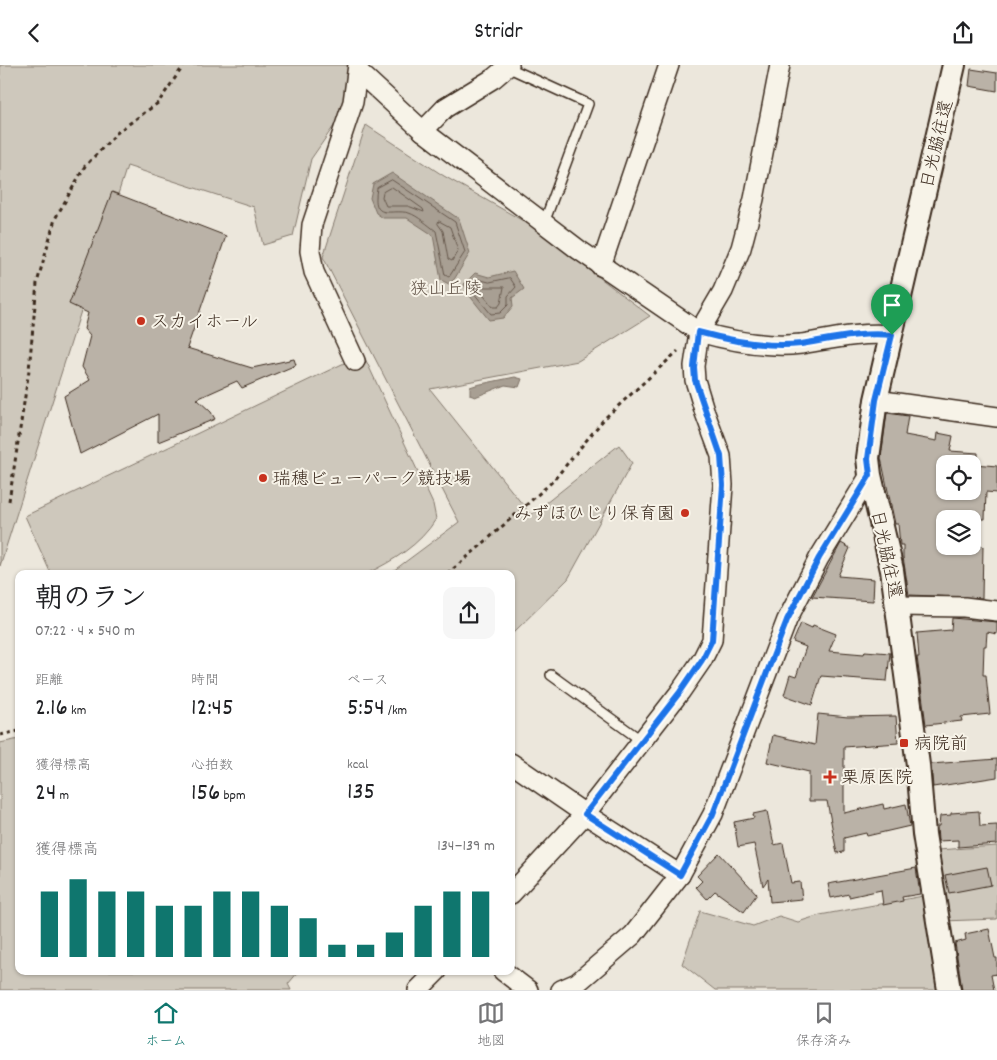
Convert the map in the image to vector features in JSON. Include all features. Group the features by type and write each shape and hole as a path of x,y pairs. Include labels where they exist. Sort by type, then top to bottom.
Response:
{"street":[{"path":"602,266 669,65"},
{"path":"515,890 585,814 702,660 712,640 723,485 721,456 695,380 694,367 698,332 723,291 741,248 754,199 780,65"},
{"name":"日光脇往還","path":"949,990 924,834 898,606 868,459 876,400 954,65"},
{"path":"423,131 445,108 494,78 508,66"},
{"path":"358,68 423,131 602,266 698,332 717,337 785,345 847,335 892,335"},
{"path":"355,361 314,272 310,251 312,225 353,102 358,68"},
{"path":"876,400 997,417"},
{"path":"561,990 577,983 633,935 680,875 713,814 787,620 819,558 870,475"},
{"path":"898,606 964,607 997,611"},
{"path":"515,766 585,814 680,875"},
{"path":"418,990 433,975"},
{"path":"508,975 528,990"}],"lane":[{"path":"508,66 588,105 544,223"},
{"path":"551,675 642,741"}],"path":[{"path":"9,501 29,370 37,283 55,219 85,166 119,131 158,103 184,65"},
{"path":"452,570 553,481 604,419 698,332"},
{"path":"0,735 15,732"}],"green space":[{"path":"0,65 350,65 356,94 311,159 293,236 263,245 254,207 127,166 0,566"},
{"name":"狭山丘陵","path":"366,125 444,176 532,226 650,316 578,361 430,389 531,515 619,445 632,463 568,579 515,631 515,570 394,570 459,522 323,257"},
{"name":"瑞穂ビューパーク競技場","path":"363,354 433,504 436,519 414,544 386,564 374,570 49,570 25,516"},
{"path":"15,740 15,975 296,975 288,984 291,990 0,990 0,743"},
{"path":"997,846 997,919 943,921 937,850"},
{"path":"923,896 940,990 715,990 682,964 700,911 753,926 779,916 798,922 820,915"}],"water":[{"path":"392,173 459,219 470,253 455,278 449,284 441,280 433,235 407,218 383,218 376,213 370,198 373,184"},
{"path":"513,271 524,289 512,298 513,306 503,318 489,320 469,295 464,284 475,273 489,277"},
{"path":"515,377 522,379 519,387 505,385 475,397 470,395 470,387"}],"building":[{"path":"971,69 997,73 997,91 969,86"},
{"name":"スカイホール","path":"112,192 226,236 187,348 252,368 294,359 296,365 242,388 237,381 197,399 211,412 215,419 158,442 158,414 80,454 64,396 90,380 82,367 90,336 84,329 88,313 69,304"},
{"path":"887,413 908,416 905,435 937,441 938,433 953,436 950,451 978,453 978,455 936,455 936,500 981,500 981,465 997,466 997,493 986,492 985,519 981,519 981,510 936,510 936,555 981,555 981,546 983,546 982,598 909,595 903,545 900,545 898,524 895,524 881,458"},
{"path":"841,543 850,548 838,576 874,579 873,601 812,597"},
{"path":"952,618 997,622 997,634 987,632 986,646 984,646 983,675 986,675 990,714 961,717 962,721 926,725 917,657 919,657 917,633 951,630"},
{"path":"801,623 812,628 813,625 836,634 829,651 864,654 865,651 890,653 887,681 821,676 812,705 784,695 790,675 796,677 806,647 793,642"},
{"path":"818,714 848,717 896,716 898,743 844,747 844,813 883,804 884,809 906,804 910,826 867,836 866,833 844,838 844,852 837,853 827,801 809,801 809,772 767,762 773,735 815,745"},
{"path":"997,759 997,777 933,787 931,764"},
{"path":"767,811 774,845 783,843 791,883 800,882 802,899 770,902 768,879 763,886 754,844 738,847 734,822 754,818 753,814"},
{"path":"979,811 980,826 997,825 997,844 958,847 958,840 938,841 937,826 939,826 940,816 951,815 951,813"},
{"path":"719,853 757,894 744,912 715,891 707,899 696,887 702,881 697,876"},
{"path":"987,867 991,885 949,893 945,875"},
{"path":"916,868 920,894 902,897 903,901 883,905 881,890 849,897 849,894 831,898 828,884"},
{"path":"989,929 995,958 997,958 997,974 991,975 994,990 962,990 955,943 966,940 965,934"}],"place":[{"name":"スカイホール","path":"141,321"},
{"name":"瑞穂ビューパーク競技場","path":"263,478"},
{"name":"みずほひじり保育園","path":"685,513"},
{"name":"病院前","path":"904,743"},
{"name":"栗原医院","path":"830,777"}],"route":[{"path":"698,332 769,345 802,343 847,335 876,333 892,335 876,400 870,438 868,459 870,475 819,558 787,620 748,728 713,814 680,875 585,814 680,692 702,660 712,640 723,485 721,456 695,380 694,367 698,332"}]}
